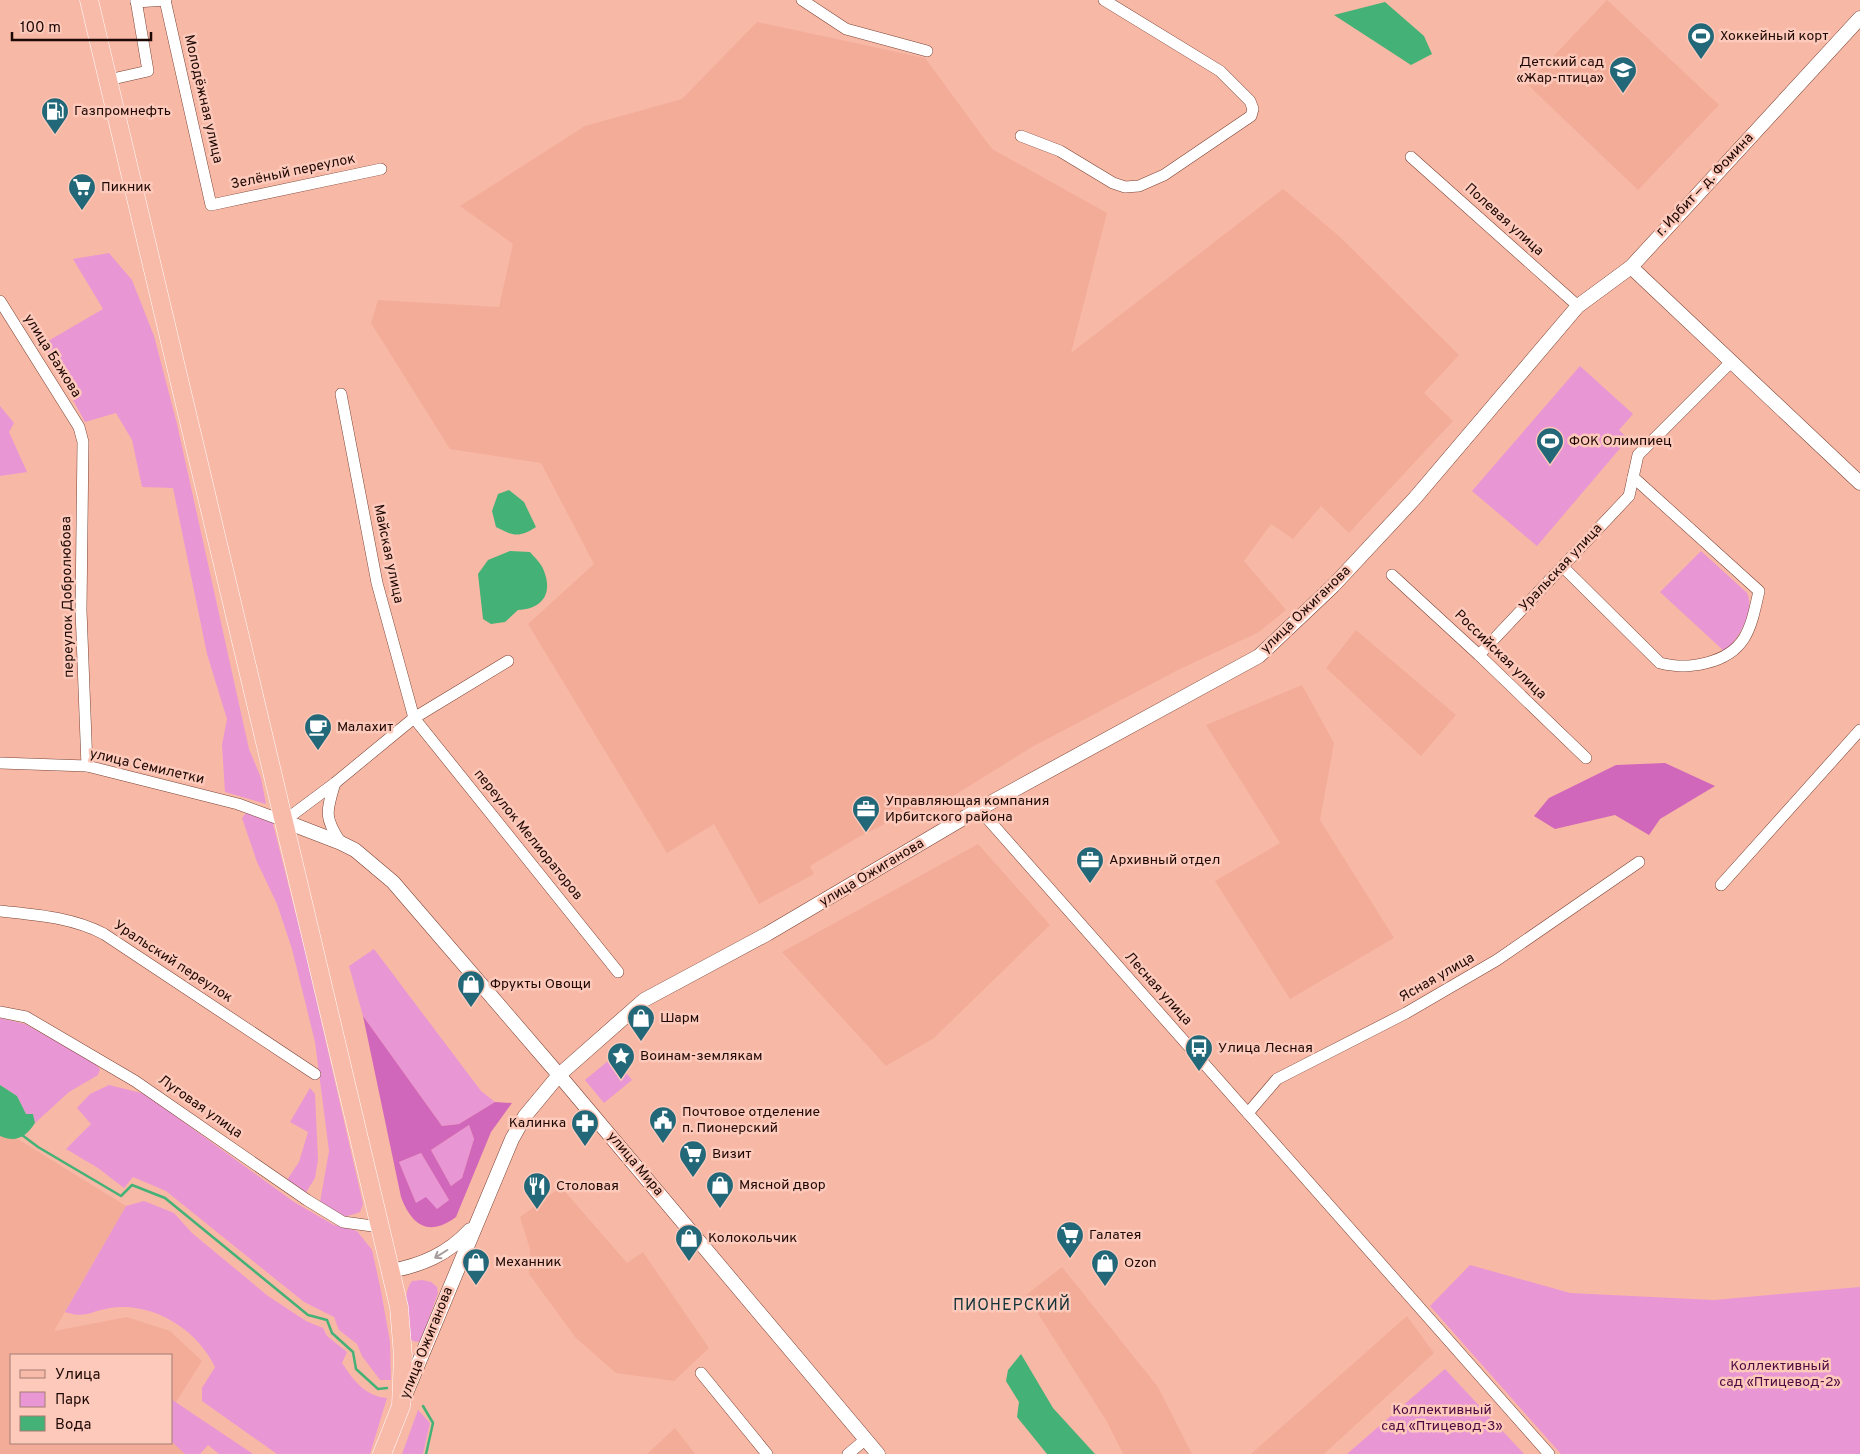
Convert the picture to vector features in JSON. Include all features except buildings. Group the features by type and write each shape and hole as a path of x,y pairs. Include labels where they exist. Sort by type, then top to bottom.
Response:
{"main road":[{"path":"89,0 390,1271 402,1331 403,1373 400,1406 382,1454"}],"street":[{"path":"108,80 148,71 136,1 165,0"},
{"name":"Молодёжная улица","path":"165,0 211,205"},
{"path":"802,0 846,29 927,51"},
{"path":"1021,136 1060,151 1113,183 1125,187 1139,186 1164,174 1251,116 1253,109 1250,101 1209,62 1104,0"},
{"name":"г. Ирбит — д. Фомина","path":"1631,266 1860,18"},
{"name":"Полевая улица","path":"1411,157 1578,306"},
{"name":"Зелёный переулок","path":"211,205 381,169"},
{"path":"1631,266 1860,484"},
{"name":"улица Ожиганова","path":"400,1406 512,1139 525,1116 559,1075 644,1000 767,934 979,809 1259,656 1333,586 1414,498 1578,306 1631,266"},
{"name":"улица Бажова","path":"0,301 80,427"},
{"name":"Уральская улица","path":"1479,655 1630,496 1638,456 1731,362"},
{"name":"Майская улица","path":"342,394 377,583 414,718"},
{"name":"переулок Добролюбова","path":"80,427 83,442 81,610 87,766"},
{"path":"1562,567 1660,663 1679,667 1716,660 1733,653 1753,622 1760,591 1633,476"},
{"name":"Российская улица","path":"1392,575 1479,655 1586,758"},
{"path":"284,821 335,783 414,718 508,661"},
{"name":"переулок Мелиораторов","path":"414,718 618,972"},
{"path":"1721,885 1860,730"},
{"name":"улица Семилетки","path":"0,763 87,766 238,804 284,821"},
{"path":"335,783 327,810 329,824 342,843"},
{"name":"Лесная улица","path":"979,809 1549,1454"},
{"name":"улица Мира","path":"284,821 342,843 369,860 393,882 559,1075 878,1454"},
{"name":"Ясная улица","path":"1248,1113 1277,1079 1406,1012 1498,960 1639,862"},
{"name":"Уральский переулок","path":"0,911 54,917 91,928 315,1074"},
{"name":"Луговая улица","path":"0,1012 26,1017 135,1081 307,1200 343,1222 380,1227"},
{"path":"390,1271 415,1266 439,1256 460,1241 477,1222"},
{"path":"701,1372 767,1454"},
{"path":"848,1454 866,1439"}],"shaded area":[{"name":"Детский сад «Жар-птица»","path":"1607,0 1719,105 1638,190 1527,84"},
{"path":"757,22 925,58 992,149 1107,213 1071,353 1283,189 1339,236 1459,355 1424,393 1453,421 1349,533 1321,506 1293,539 1271,524 1244,561 1286,610 1259,632 1176,671 1032,747 950,798 908,812 857,838 810,866 814,874 759,904 714,824 667,853 528,624 594,564 541,463 450,449 371,323 378,300 499,307 513,244 460,206 585,126 682,99"},
{"path":"1356,630 1456,715 1421,756 1326,668"},
{"path":"1302,685 1334,743 1320,820 1394,938 1290,999 1215,881 1280,843 1206,725"},
{"path":"1665,763 1715,786 1660,819 1649,835 1615,815 1555,829 1534,816 1549,798 1616,765"},
{"path":"978,844 1050,925 934,1038 886,1066 782,952"},
{"path":"363,1016 442,1126 459,1124 495,1102 512,1103 491,1132 456,1217 438,1226 422,1225 410,1215 401,1197","holes":["469,1125 474,1139 462,1178 451,1186 431,1150","421,1153 449,1200 437,1209 426,1197 416,1203 399,1162"]},
{"path":"0,1128 126,1206 54,1331 127,1317 170,1331 202,1361 176,1402 208,1445 200,1454 0,1454"},
{"path":"561,1187 627,1263 643,1252 709,1348 674,1381 616,1373 576,1338 529,1274 530,1249 520,1217"},
{"path":"1062,1267 1158,1387 1192,1454 1123,1454 1106,1420 1026,1295"},
{"path":"1407,1316 1434,1353 1324,1454 1251,1454"},
{"path":"675,1428 695,1454 647,1454"}],"green space":[{"path":"109,253 132,280 154,336 177,424 249,749 261,778 266,804 225,792 222,745 227,719 207,654 173,488 142,487 132,440 116,413 85,422 43,344 103,309 73,259"},
{"name":"ФОК Олимпиец","path":"1580,366 1633,414 1619,430 1628,439 1537,546 1472,491"},
{"path":"0,406 14,423 9,432 27,472 0,476"},
{"path":"1701,551 1747,593 1749,601 1749,609 1744,625 1725,652 1660,592"},
{"path":"247,812 271,816 305,951 363,1204 360,1212 348,1216 338,1215 329,1211 320,1202 329,1151 315,1042 292,949 277,904 257,862 242,818"},
{"path":"374,949 481,1091 495,1102 459,1124 442,1126 363,1016 349,966"},
{"path":"0,1018 25,1024 92,1061 100,1069 98,1075 69,1092 35,1123 33,1114 26,1114 17,1096 0,1085"},
{"path":"613,1057 632,1080 604,1103 585,1080"},
{"path":"109,1085 145,1094 294,1202 334,1225 357,1231 372,1250 390,1342 391,1380 380,1380 362,1356 357,1344 339,1330 334,1317 304,1302 166,1191 133,1177 124,1188 98,1168 66,1149 91,1124 77,1108 90,1094"},
{"path":"310,1088 315,1094 318,1160 315,1178 305,1194 287,1180 299,1162 308,1132 290,1122"},
{"path":"469,1125 474,1139 462,1178 451,1186 431,1150"},
{"path":"421,1153 449,1200 437,1209 416,1203 399,1162"},
{"path":"144,1201 174,1213 192,1233 268,1296 306,1321 323,1328 327,1336 347,1352 342,1363 351,1376 366,1391 379,1397 387,1398 370,1454 277,1454 202,1401 202,1388 215,1367 197,1341 172,1321 142,1309 126,1307 110,1308 84,1315 65,1312 126,1206"},
{"name":"Коллективный сад «Птицевод-2»","path":"1470,1265 1570,1293 1714,1300 1860,1287 1860,1454 1561,1454 1430,1306"},
{"path":"422,1280 431,1282 437,1287 438,1293 421,1341 416,1342 411,1340 406,1302 408,1287 412,1281"},
{"name":"Коллективный сад «Птицевод-3»","path":"1445,1369 1524,1454 1347,1454"},
{"path":"172,1400 253,1454 219,1454 208,1445 200,1454 185,1454 172,1442"},
{"path":"418,1410 430,1423 423,1454 402,1454"}],"water":[{"path":"1385,2 1424,36 1432,54 1411,65 1334,15"},
{"path":"509,490 524,502 536,527 525,533 512,534 496,527 492,511 498,494"},
{"path":"510,551 530,552 538,561 543,568 546,579 546,593 543,599 533,607 518,610 505,622 491,624 483,619 478,574 488,560"},
{"path":"0,1085 17,1096 26,1114 33,1114 35,1123 28,1132 16,1139 0,1136"},
{"path":"1021,1354 1053,1408 1095,1454 1047,1454 1017,1417 1019,1402 1006,1381 1008,1370"}],"waterway":[{"path":"22,1135 38,1147 121,1196 132,1185 165,1198 308,1315 327,1320 332,1333 353,1352 356,1369 378,1389 387,1388"},
{"path":"423,1406 433,1423 426,1454"}],"place":[{"name":"Хоккейный корт","path":"1701,60"},
{"name":"Детский сад «Жар-птица»","path":"1623,94"},
{"name":"Газпромнефть","path":"55,135"},
{"name":"Пикник","path":"82,211"},
{"name":"ФОК Олимпиец","path":"1550,465"},
{"name":"Малахит","path":"318,751"},
{"name":"Управляющая компания Ирбитского района","path":"866,833"},
{"name":"Архивный отдел","path":"1090,884"},
{"name":"Фрукты Овощи","path":"471,1008"},
{"name":"Шарм","path":"641,1042"},
{"name":"Улица Лесная","path":"1199,1072"},
{"name":"Воинам-землякам","path":"621,1080"},
{"name":"Почтовое отделение п. Пионерский","path":"663,1144"},
{"name":"Калинка","path":"585,1147"},
{"name":"Визит","path":"693,1178"},
{"name":"Мясной двор","path":"720,1209"},
{"name":"Столовая","path":"537,1210"},
{"name":"Галатея","path":"1070,1259"},
{"name":"Колокольчик","path":"689,1262"},
{"name":"Механник","path":"476,1286"},
{"name":"Ozon","path":"1105,1287"}],"district":[{"name":"ПИОНЕРСКИЙ","path":"1012,1306"}]}
